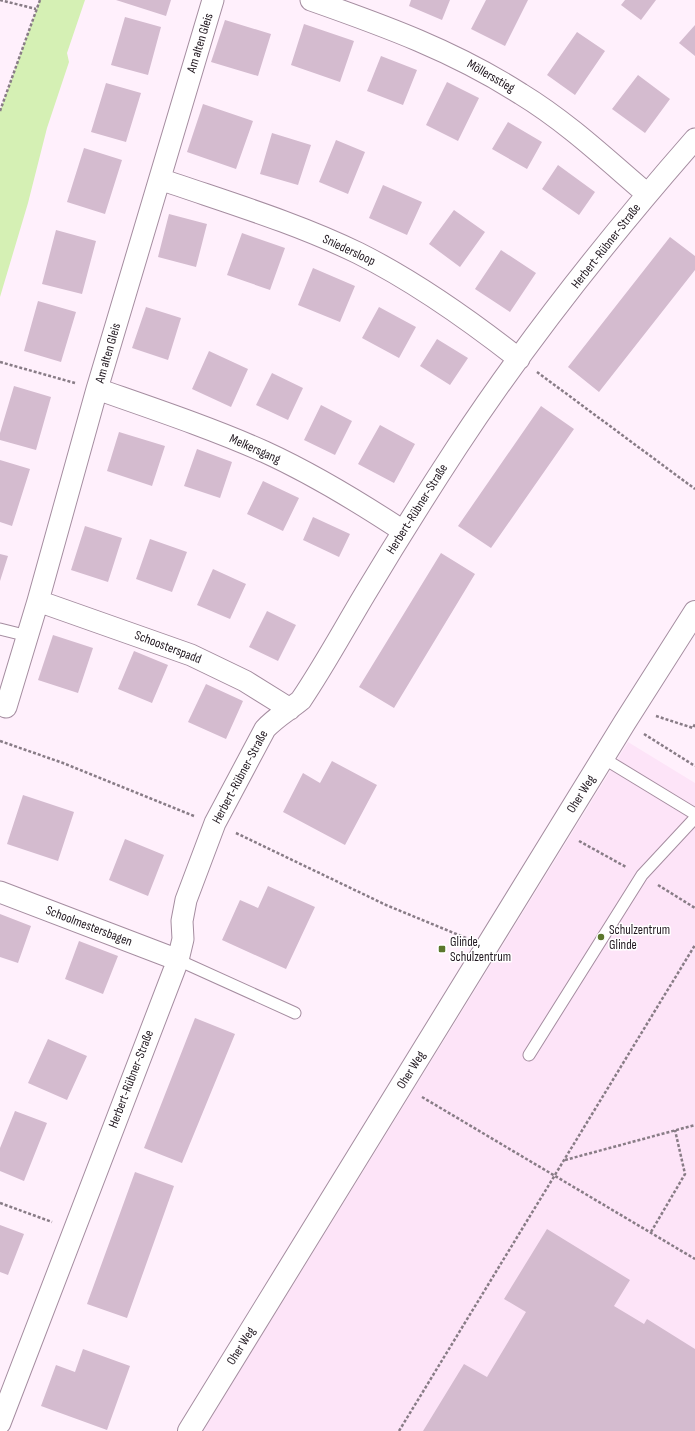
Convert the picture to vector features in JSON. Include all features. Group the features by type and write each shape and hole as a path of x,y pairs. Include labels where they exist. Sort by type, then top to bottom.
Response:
{"street":[{"name":"Am alten Gleis","path":"6,708 38,601 97,389 213,0"},
{"name":"Möllersstieg","path":"311,0 404,33 435,46 494,77 522,94 571,129 647,194"},
{"name":"Herbert-Rübner-Straße","path":"0,1423 178,960 183,939 182,921 186,900 215,823 265,728 276,717 290,709 301,700 403,531 458,445 519,359 582,275 647,194 695,138"},
{"name":"Sniedersloop","path":"160,179 300,228 358,253 414,283 440,300 519,359"},
{"name":"Melkersgang","path":"97,389 206,427 266,453 336,489 403,531"},
{"name":"Schoosterspadd","path":"38,601 191,654 245,681 290,709"},
{"name":"Oher Weg","path":"189,1431 603,758 695,612"},
{"name":"Schoolmestersbagen","path":"0,892 178,960"}],"lane":[{"path":"0,629 28,636"},
{"path":"603,758 695,814"},
{"path":"529,1055 642,875 695,818"},
{"path":"178,960 295,1013"}],"path":[{"path":"0,0 36,9"},
{"path":"0,111 40,0"},
{"path":"519,359 695,489"},
{"path":"0,362 97,389"},
{"path":"629,716 692,728 695,724"},
{"path":"629,716 695,766"},
{"path":"0,741 63,763 215,823 386,905 487,947"},
{"path":"559,830 617,862"},
{"path":"399,1431 695,945"},
{"path":"419,1095 695,1259"},
{"path":"564,1160 695,1125"},
{"path":"651,1232 685,1174 675,1130"},
{"path":"0,1203 73,1230"}],"shaded area":[{"name":"Schulzentrum Glinde","path":"628,742 695,783 695,1431 203,1431"}],"green space":[{"path":"40,0 85,0 67,53 69,62 47,128 28,203 0,297 0,111"}],"building":[{"path":"116,0 171,0 166,16"},
{"path":"411,0 450,0 442,20 409,6"},
{"path":"486,0 528,0 505,46 471,29"},
{"path":"625,0 656,0 641,20 621,5"},
{"path":"125,17 161,27 148,75 111,65"},
{"path":"225,20 271,34 258,76 211,62"},
{"path":"304,24 354,41 340,82 291,65"},
{"path":"695,25 695,56 679,43"},
{"path":"577,32 605,51 575,95 547,75"},
{"path":"381,56 417,70 403,105 367,91"},
{"path":"638,75 670,99 645,133 612,109"},
{"path":"447,82 479,98 458,141 426,125"},
{"path":"106,83 141,93 126,142 91,132"},
{"path":"203,104 253,121 236,169 187,152"},
{"path":"508,122 542,142 527,169 492,149"},
{"path":"272,133 311,145 298,185 260,174"},
{"path":"336,140 365,152 348,194 319,182"},
{"path":"84,148 122,160 105,214 67,202"},
{"path":"558,165 595,192 579,215 542,189"},
{"path":"383,185 422,202 407,235 369,218"},
{"path":"454,210 485,232 460,267 429,244"},
{"path":"169,214 207,224 196,267 158,257"},
{"path":"56,230 96,241 82,294 42,284"},
{"path":"242,233 285,248 270,290 227,275"},
{"path":"670,237 695,256 695,270 599,392 568,367"},
{"path":"501,250 536,273 510,312 475,289"},
{"path":"313,268 355,286 340,322 298,305"},
{"path":"38,301 76,312 61,362 24,351"},
{"path":"146,307 181,318 168,360 132,348"},
{"path":"379,307 416,327 399,358 362,338"},
{"path":"437,339 468,358 450,385 420,366"},
{"path":"209,351 248,369 231,407 192,389"},
{"path":"272,373 303,388 288,420 256,405"},
{"path":"14,386 51,397 36,450 0,440 0,433"},
{"path":"321,405 352,421 335,455 304,440"},
{"path":"541,406 574,429 491,548 458,526"},
{"path":"380,425 415,444 394,483 358,464"},
{"path":"119,432 165,446 152,486 107,471"},
{"path":"197,449 232,462 220,498 184,486"},
{"path":"0,460 30,469 12,526 0,522"},
{"path":"263,481 299,498 283,531 247,514"},
{"path":"313,517 350,534 339,557 303,540"},
{"path":"85,526 122,538 108,582 71,570"},
{"path":"150,539 187,552 172,592 136,579"},
{"path":"441,553 475,574 394,708 359,687"},
{"path":"0,554 8,556 0,581"},
{"path":"213,569 246,584 230,619 197,605"},
{"path":"267,611 296,625 278,661 249,647"},
{"path":"53,635 93,648 78,693 38,680"},
{"path":"134,651 168,665 152,703 118,689"},
{"path":"206,684 243,701 226,739 188,722"},
{"path":"332,761 377,785 345,845 283,812 303,773 320,783"},
{"path":"23,795 74,812 58,861 7,844"},
{"path":"125,839 164,855 148,896 109,880"},
{"path":"268,886 315,907 286,969 222,940 240,900 258,908"},
{"path":"0,914 31,926 18,963 0,957"},
{"path":"79,941 118,956 103,994 65,979"},
{"path":"195,1018 235,1034 182,1163 144,1148"},
{"path":"48,1039 87,1056 67,1100 28,1083"},
{"path":"15,1111 47,1123 24,1181 0,1171 0,1148"},
{"path":"135,1172 174,1186 127,1318 87,1304"},
{"path":"0,1225 24,1234 8,1275 0,1272"},
{"path":"547,1229 630,1280 614,1306 644,1324 647,1319 695,1349 695,1431 423,1431 464,1364 487,1377 526,1312 504,1299"},
{"path":"83,1349 130,1366 107,1430 41,1406 56,1365 75,1372"}],"place":[{"name":"Schulzentrum Glinde","path":"601,937"},
{"name":"Glinde, Schulzentrum","path":"442,949"}]}
